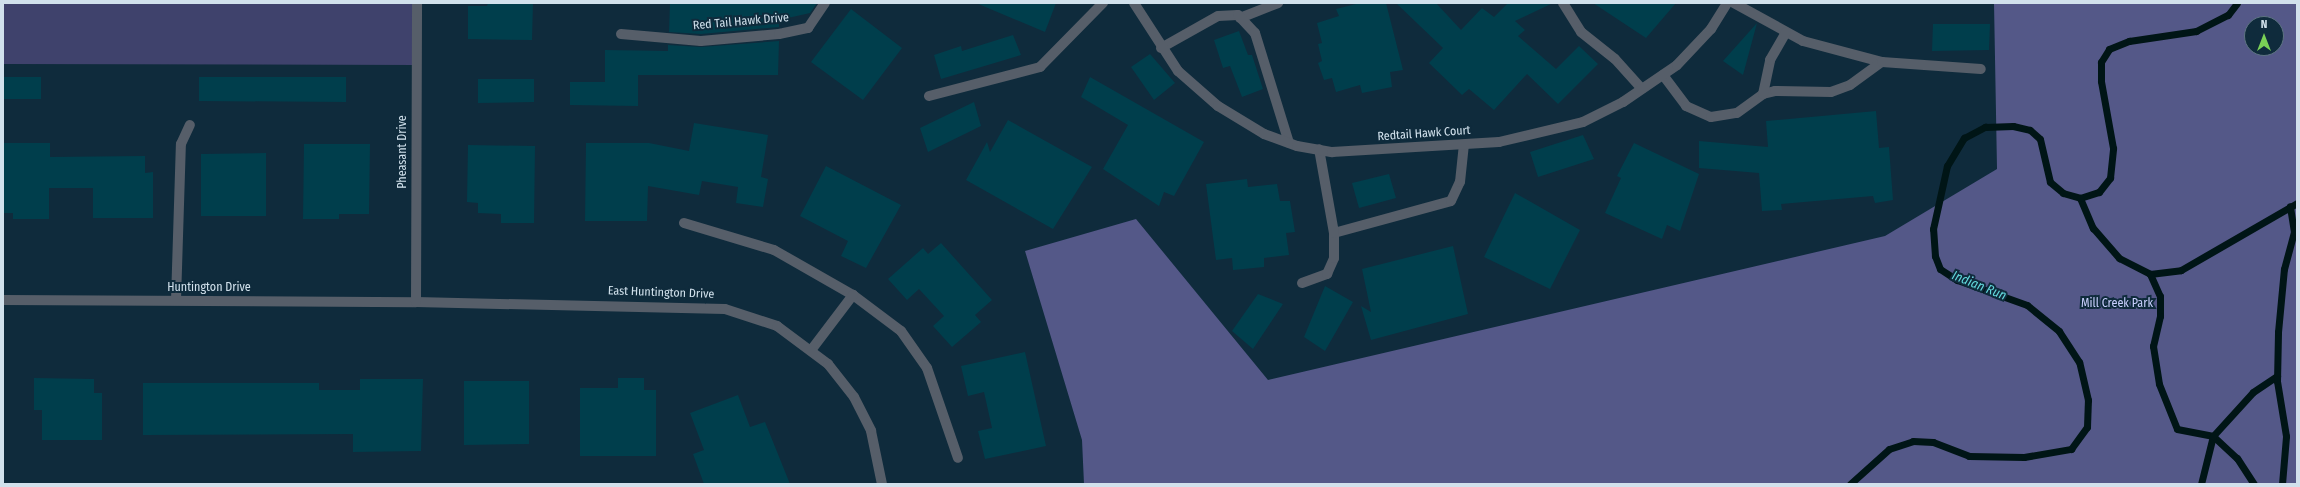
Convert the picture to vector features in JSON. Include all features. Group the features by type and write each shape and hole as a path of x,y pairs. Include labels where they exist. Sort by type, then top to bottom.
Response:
{"street":[{"name":"Pheasant Drive","path":"416,302 417,3"},
{"name":"Red Tail Hawk Drive","path":"622,34 701,41 779,34 808,28 825,3"},
{"path":"929,96 1040,68 1103,3"},
{"name":"Redtail Hawk Court","path":"1134,3 1161,48 1194,87 1218,106 1264,134 1289,143 1319,149 1365,151 1464,145 1538,135 1583,122 1642,89 1663,75 1694,49 1727,3"},
{"path":"1161,48 1218,16 1240,18 1278,3"},
{"path":"1562,3 1581,32 1615,60 1642,89"},
{"path":"1734,3 1803,41 1882,62 1981,69"},
{"path":"1240,18 1255,33 1289,143"},
{"path":"1763,94 1770,60 1786,32"},
{"path":"1663,75 1686,106 1712,117 1737,113 1763,94 1831,92 1850,85 1882,62"},
{"path":"176,300 181,144 190,125"},
{"path":"1334,233 1451,201 1460,182 1464,145"},
{"path":"1302,283 1327,274 1334,258 1334,233 1319,149"},
{"path":"684,223 774,250 853,294 901,331 927,368 958,458"},
{"path":"812,349 853,294"},
{"name":"Huntington Drive","path":"3,300 416,302"},
{"name":"East Huntington Drive","path":"416,302 708,306 762,320 812,349 854,397 871,431 882,484"}],"shaded area":[{"path":"3,3 417,3 417,65 3,64"}],"green space":[{"name":"Mill Creek Park","path":"1994,3 2297,3 2297,484 1084,484 1082,440 1025,251 1136,219 1268,380 1885,236 1997,169"}],"building":[{"path":"488,3 533,3 532,40 468,39 468,6 487,6"},
{"path":"670,3 817,3 810,13 779,20 779,27 701,34 669,32"},
{"path":"976,3 1056,3 1045,32"},
{"path":"1360,3 1386,3 1403,70 1390,72 1392,87 1362,93 1360,85 1336,92 1332,78 1324,80 1318,63 1322,61 1318,44 1322,43 1317,23 1339,16 1336,9"},
{"path":"1396,3 1436,3 1461,30 1482,8 1494,17 1508,3 1553,3 1515,21 1525,30 1518,36 1556,69 1579,46 1598,64 1558,104 1527,74 1494,110 1469,89 1462,95 1429,63 1443,48"},
{"path":"1593,3 1676,3 1646,38"},
{"path":"851,9 902,48 863,100 811,62"},
{"path":"1757,23 1743,75 1723,61"},
{"path":"1933,24 1990,24 1989,50 1932,51"},
{"path":"1239,31 1248,55 1252,55 1263,89 1242,97 1230,66 1223,68 1214,40"},
{"path":"1013,35 1021,55 941,79 934,55 961,46 962,51"},
{"path":"779,41 778,75 638,75 638,106 570,105 570,82 605,82 605,50 668,51 668,45 701,47"},
{"path":"1150,54 1175,83 1154,100 1131,67"},
{"path":"3,77 41,77 41,99 3,99"},
{"path":"199,77 346,77 346,102 199,101"},
{"path":"1090,77 1204,142 1174,196 1164,192 1159,206 1103,169 1128,125 1081,97"},
{"path":"478,79 534,79 534,102 478,103"},
{"path":"974,102 981,126 928,152 920,128"},
{"path":"1876,111 1879,148 1889,147 1893,200 1875,203 1873,196 1781,204 1782,210 1762,211 1759,173 1699,168 1699,141 1768,147 1766,121"},
{"path":"1008,120 1092,167 1053,229 966,180 987,142 990,152"},
{"path":"694,123 768,135 761,177 768,179 763,207 736,203 738,187 702,181 699,195 648,186 647,221 585,221 586,143 649,143 689,151"},
{"path":"1583,135 1594,159 1538,177 1530,152"},
{"path":"3,143 50,143 50,157 145,156 145,173 153,172 153,218 93,218 93,188 49,188 49,219 13,219 13,213 3,213"},
{"path":"1634,143 1699,174 1680,231 1667,225 1662,239 1605,213 1621,178 1617,176"},
{"path":"304,144 370,144 369,214 339,214 339,219 303,219"},
{"path":"468,145 535,146 534,223 501,223 501,214 478,213 478,203 467,202"},
{"path":"266,153 266,216 201,216 201,154"},
{"path":"826,166 901,205 866,268 841,256 848,241 800,216"},
{"path":"1389,174 1396,198 1359,208 1352,183"},
{"path":"1247,179 1248,187 1277,184 1280,201 1290,201 1295,232 1286,233 1289,255 1264,258 1264,267 1233,270 1232,258 1216,260 1206,184"},
{"path":"1515,193 1580,230 1550,289 1484,257"},
{"path":"941,243 992,300 975,315 981,322 952,347 933,326 944,316 919,289 907,300 888,279 923,248 928,254"},
{"path":"1453,246 1468,314 1371,340 1361,306 1371,312 1362,269"},
{"path":"1325,286 1353,302 1325,351 1304,337"},
{"path":"1258,294 1283,304 1253,349 1232,331"},
{"path":"1025,352 1046,446 985,459 978,431 992,428 984,392 968,396 961,366"},
{"path":"34,378 94,379 94,393 102,393 102,440 42,440 42,410 34,410"},
{"path":"618,378 644,378 644,390 656,390 656,456 580,456 580,388 618,388"},
{"path":"360,379 423,379 421,451 353,452 353,434 143,435 143,383 319,383 319,390 360,390"},
{"path":"464,381 529,381 529,444 464,445"},
{"path":"738,395 750,427 765,422 790,484 704,484 693,454 704,450 690,413"}],"waterway":[{"name":"Indian Run","path":"1850,484 1889,449 1913,441 1933,442 1969,456 2024,457 2071,449 2087,427 2088,400 2079,362 2059,331 2027,305 1957,280 1940,269 1935,256 1933,229 1947,166 1964,138 1985,127 2013,126 2030,130 2040,139 2050,182 2063,193 2080,198 2099,192 2110,178 2113,148 2101,81 2101,62 2109,49 2129,41 2196,31 2228,15 2237,3"},
{"path":"2080,198 2093,228 2119,258 2150,274 2181,270 2297,203"},
{"path":"2282,484 2286,436 2277,381 2278,332 2284,269 2294,232 2290,206"},
{"path":"2150,274 2160,296 2160,316 2153,346 2159,384 2177,429 2213,436 2237,458 2254,484"},
{"path":"2201,484 2213,436 2253,392 2277,376"}]}
